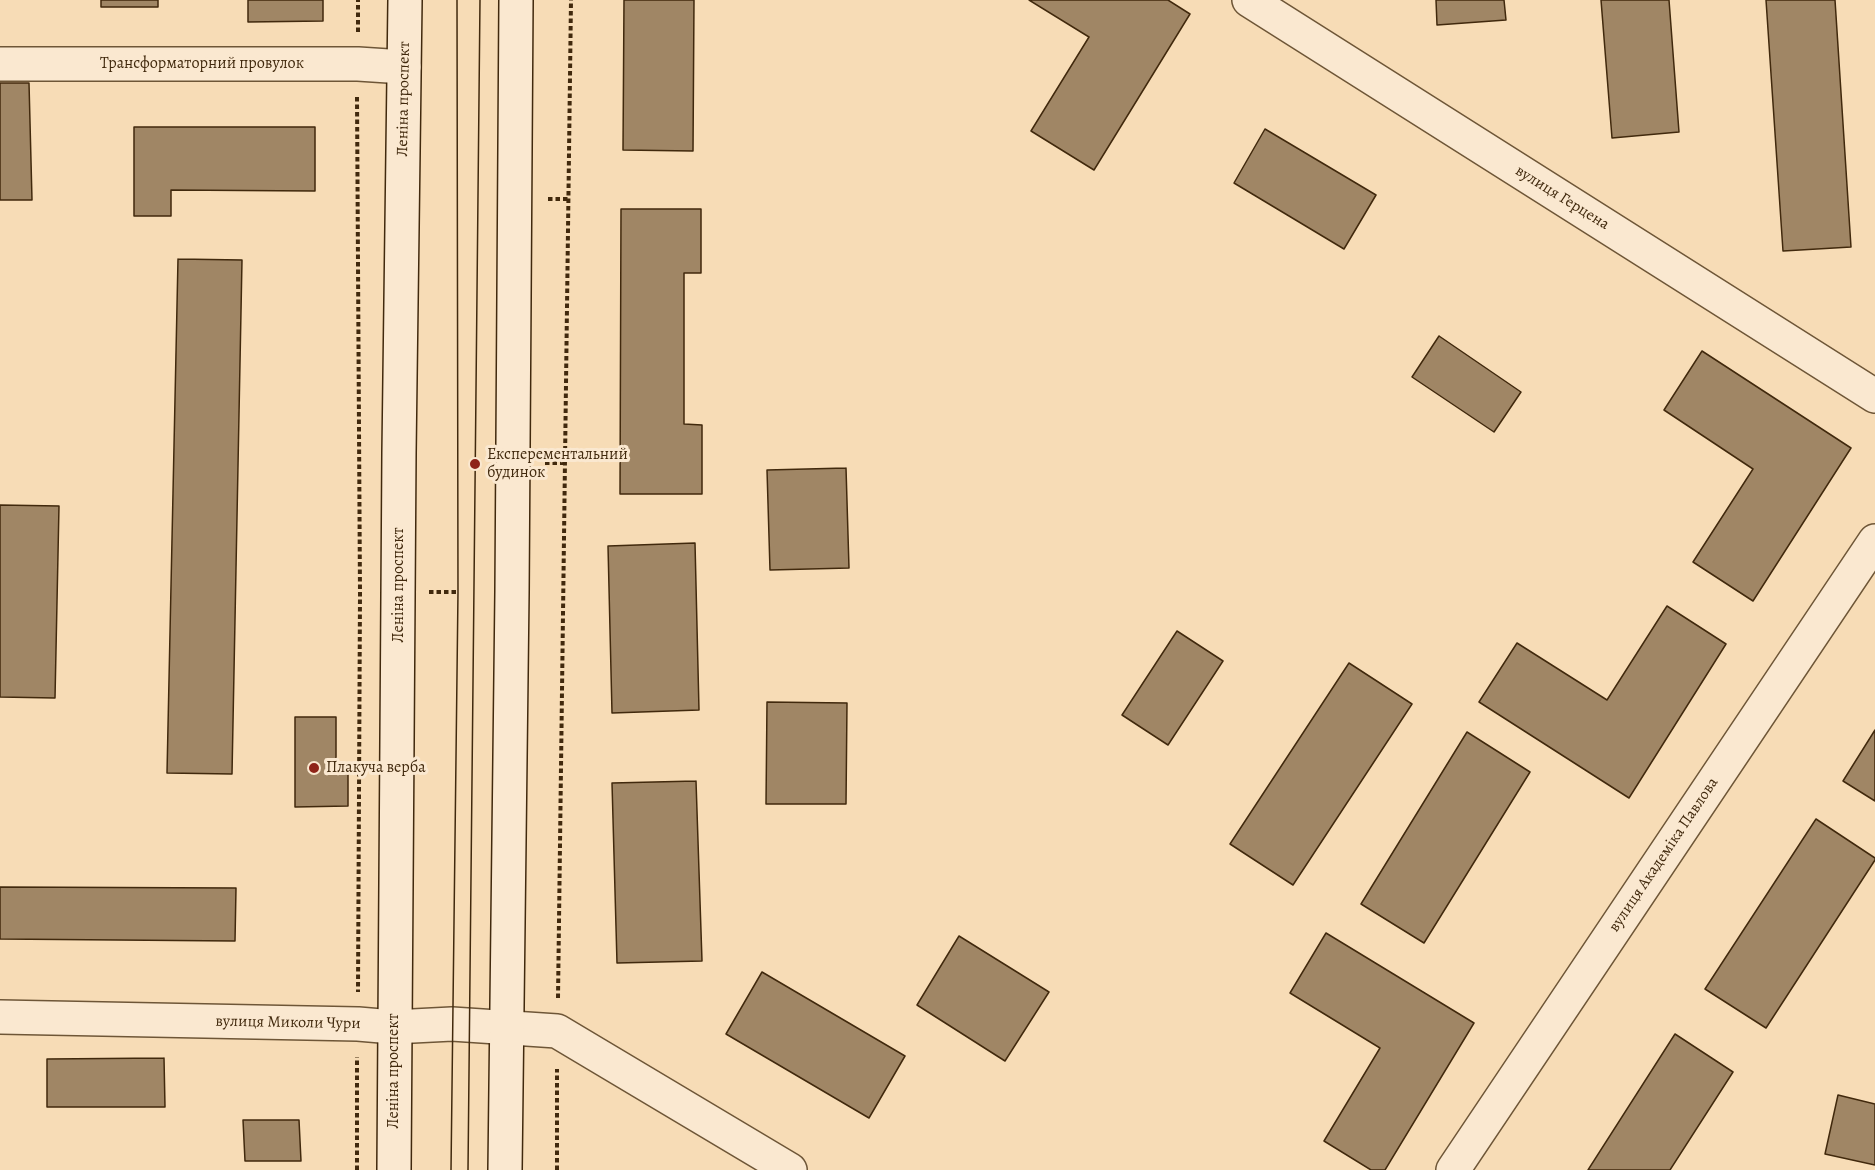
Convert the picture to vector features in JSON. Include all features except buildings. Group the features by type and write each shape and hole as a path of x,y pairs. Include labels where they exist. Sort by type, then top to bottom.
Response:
{"street":[{"name":"Леніна проспект","path":"394,1170 393,1027 405,0"},
{"path":"505,1170 513,580 516,0"},
{"name":"вулиця Герцена","path":"1249,0 1875,396"},
{"name":"Трансформаторний провулок","path":"0,64 358,64 404,67"},
{"name":"вулиця Академіка Павлова","path":"1453,1170 1875,541"},
{"name":"вулиця Миколи Чури","path":"0,1017 358,1024 393,1027 452,1024 557,1031 790,1170"}],"path":[{"path":"557,1170 571,0"},
{"path":"357,1170 360,617 356,127 358,64"}],"tram line":[{"path":"451,1170 458,592 457,0"},
{"path":"468,1170 480,0"}],"place":[{"name":"Експерементальний будинок","path":"475,464"},
{"name":"Плакуча верба","path":"314,768"}]}
